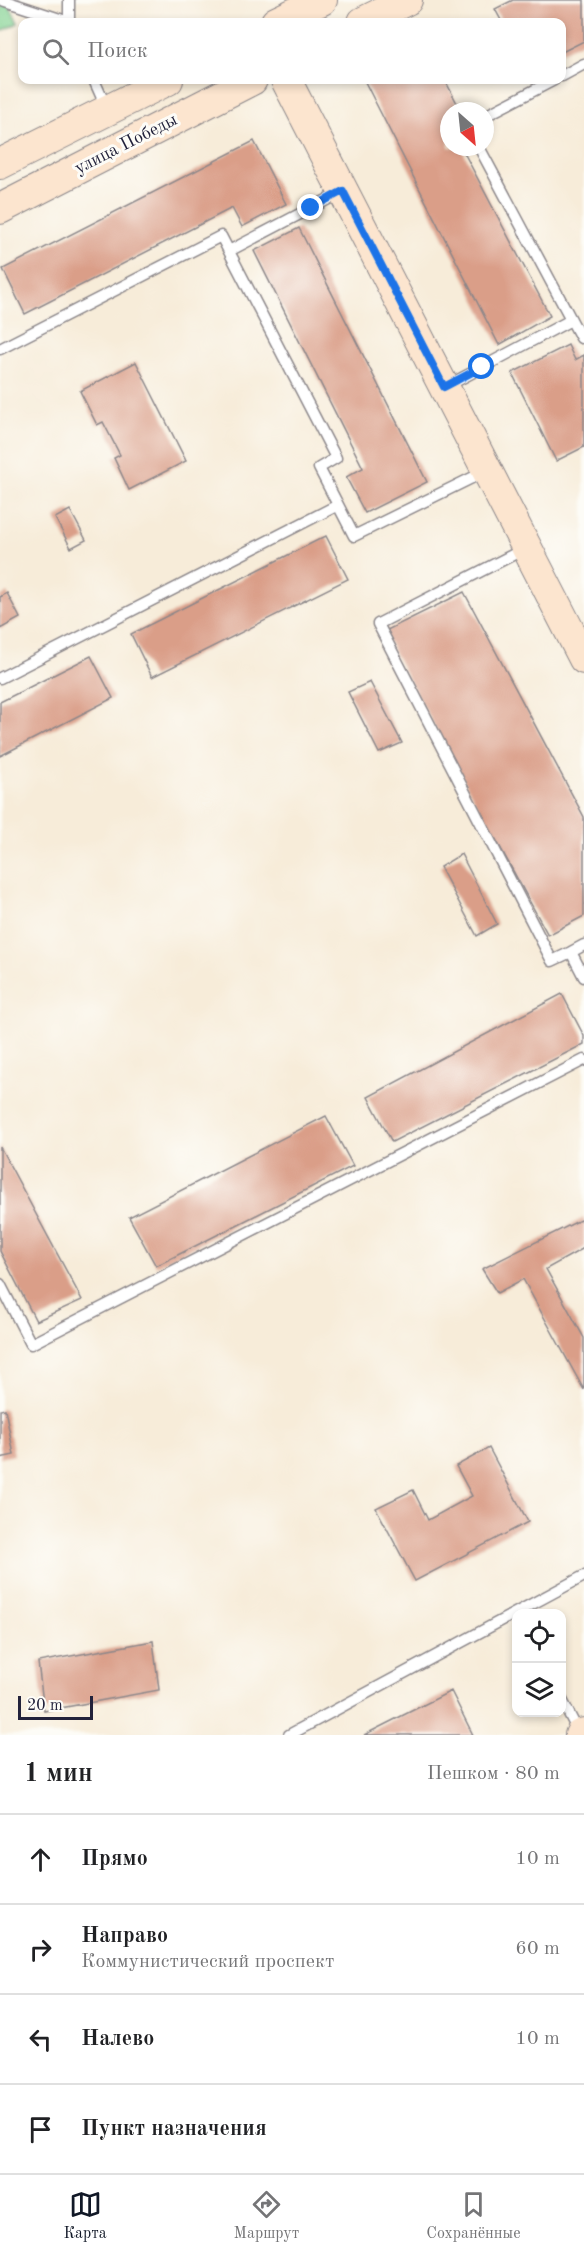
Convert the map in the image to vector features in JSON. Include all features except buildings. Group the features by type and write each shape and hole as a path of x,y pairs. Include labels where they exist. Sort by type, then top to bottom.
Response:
{"street":[{"path":"284,18 322,0"},
{"path":"371,18 407,0"},
{"name":"улица Победы","path":"0,164 160,84"},
{"name":"улица Победы","path":"0,209 244,84"},
{"path":"288,84 584,659"}],"lane":[{"path":"2,0 57,18"},
{"path":"69,0 69,18"},
{"path":"566,73 584,64"},
{"path":"96,84 108,111"},
{"path":"494,111 546,84"},
{"path":"484,156 581,338 584,336"},
{"path":"229,251 343,191"},
{"path":"0,349 221,236 336,458 319,468 354,536 487,471"},
{"path":"444,387 571,320"},
{"path":"0,678 338,505"},
{"path":"527,548 378,624 552,962 584,945"},
{"path":"571,952 584,977"},
{"path":"0,1284 31,1344 584,1060"},
{"path":"528,1609 584,1576"},
{"path":"289,1735 512,1619"},
{"path":"566,1708 581,1734"}],"green space":[{"path":"0,0 7,0 18,23 0,32"}],"route":[{"path":"311,208 343,191 444,387 482,367"}]}
